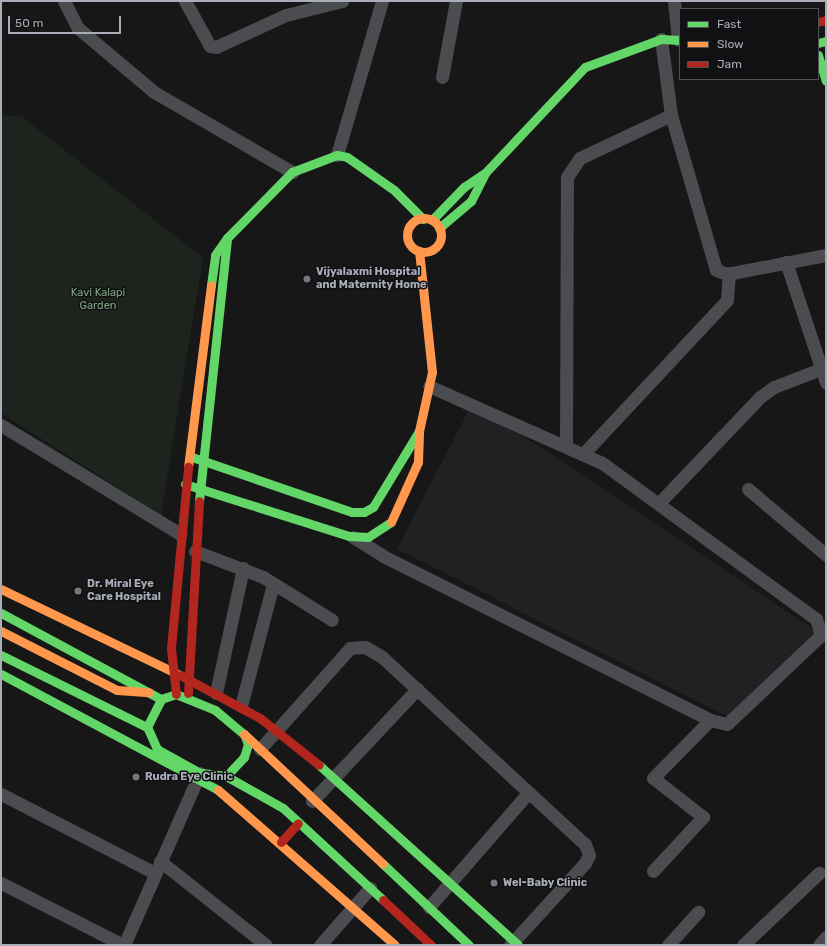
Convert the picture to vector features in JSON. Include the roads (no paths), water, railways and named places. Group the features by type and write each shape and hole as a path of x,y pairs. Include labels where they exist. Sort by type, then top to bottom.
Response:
{"main road":[{"path":"185,484 351,536 368,537 389,525 418,462 419,431 429,386 431,343 419,251 408,240 409,222 427,219 464,187 485,173 585,67 661,39 679,40"},
{"path":"819,58 826,81"},
{"path":"176,694 172,674 180,534 187,456 212,263 227,238 292,172 337,155 347,157 374,178 394,190 439,228 441,239 435,248 419,251"},
{"path":"439,228 471,201 485,173"},
{"path":"374,178 383,196"},
{"path":"188,696 195,552 200,488 205,462 227,238"},
{"path":"187,456 352,512 364,512 373,507 419,431"},
{"path":"1,589 172,674 216,693 241,706 275,729 334,777 514,944"},
{"path":"1,613 161,699"},
{"path":"1,630 117,690 149,692"},
{"path":"1,645 110,701 143,725 157,749 199,776 281,842 395,945"},
{"path":"1,655 143,725"},
{"path":"1,674 199,776 226,776 283,808 431,945"},
{"path":"143,725 161,699 176,694 188,696 215,710 244,734 312,801 469,945"},
{"path":"226,776 244,757 248,744 244,734"},
{"path":"281,842 298,823"}],"street":[{"path":"185,1 210,46 216,47 286,15 342,1"},
{"path":"337,155 382,1"},
{"path":"442,77 456,1"},
{"path":"674,1 679,40"},
{"path":"63,2 78,28 154,92 292,172"},
{"path":"661,39 671,115 713,264 721,274 826,255"},
{"path":"566,446 567,178 580,158 671,115"},
{"path":"786,262 824,368 826,383"},
{"path":"584,454 727,300 729,273"},
{"path":"659,503 760,397 774,387 824,368"},
{"path":"351,536 383,556 710,720 730,722 820,635 821,626 816,619 659,503 584,454 429,386"},
{"path":"1,425 180,534"},
{"path":"748,489 826,555"},
{"path":"195,552 243,568 273,584 332,620"},
{"path":"216,693 243,568"},
{"path":"241,706 273,584"},
{"path":"260,749 275,729 350,648 365,647 373,651 417,689 528,793 579,836 589,855 514,944"},
{"path":"312,801 417,689"},
{"path":"653,872 703,817 653,778 710,720"},
{"path":"1,883 124,945 199,776"},
{"path":"429,907 528,793"},
{"path":"1,794 155,873"},
{"path":"160,861 266,945"},
{"path":"743,945 818,873"},
{"path":"320,945 370,888"},
{"path":"668,945 698,912"},
{"path":"819,945 826,937"}],"place":[{"name":"Vijyalaxmi Hospital and Maternity Home","path":"307,279"},
{"name":"Dr. Miral Eye Care Hospital","path":"78,591"},
{"name":"Rudra Eye Clinic","path":"136,777"},
{"name":"Wel-Baby Clinic","path":"494,883"}],"park label":[{"name":"Kavi Kalapi Garden","path":"98,300"}]}
